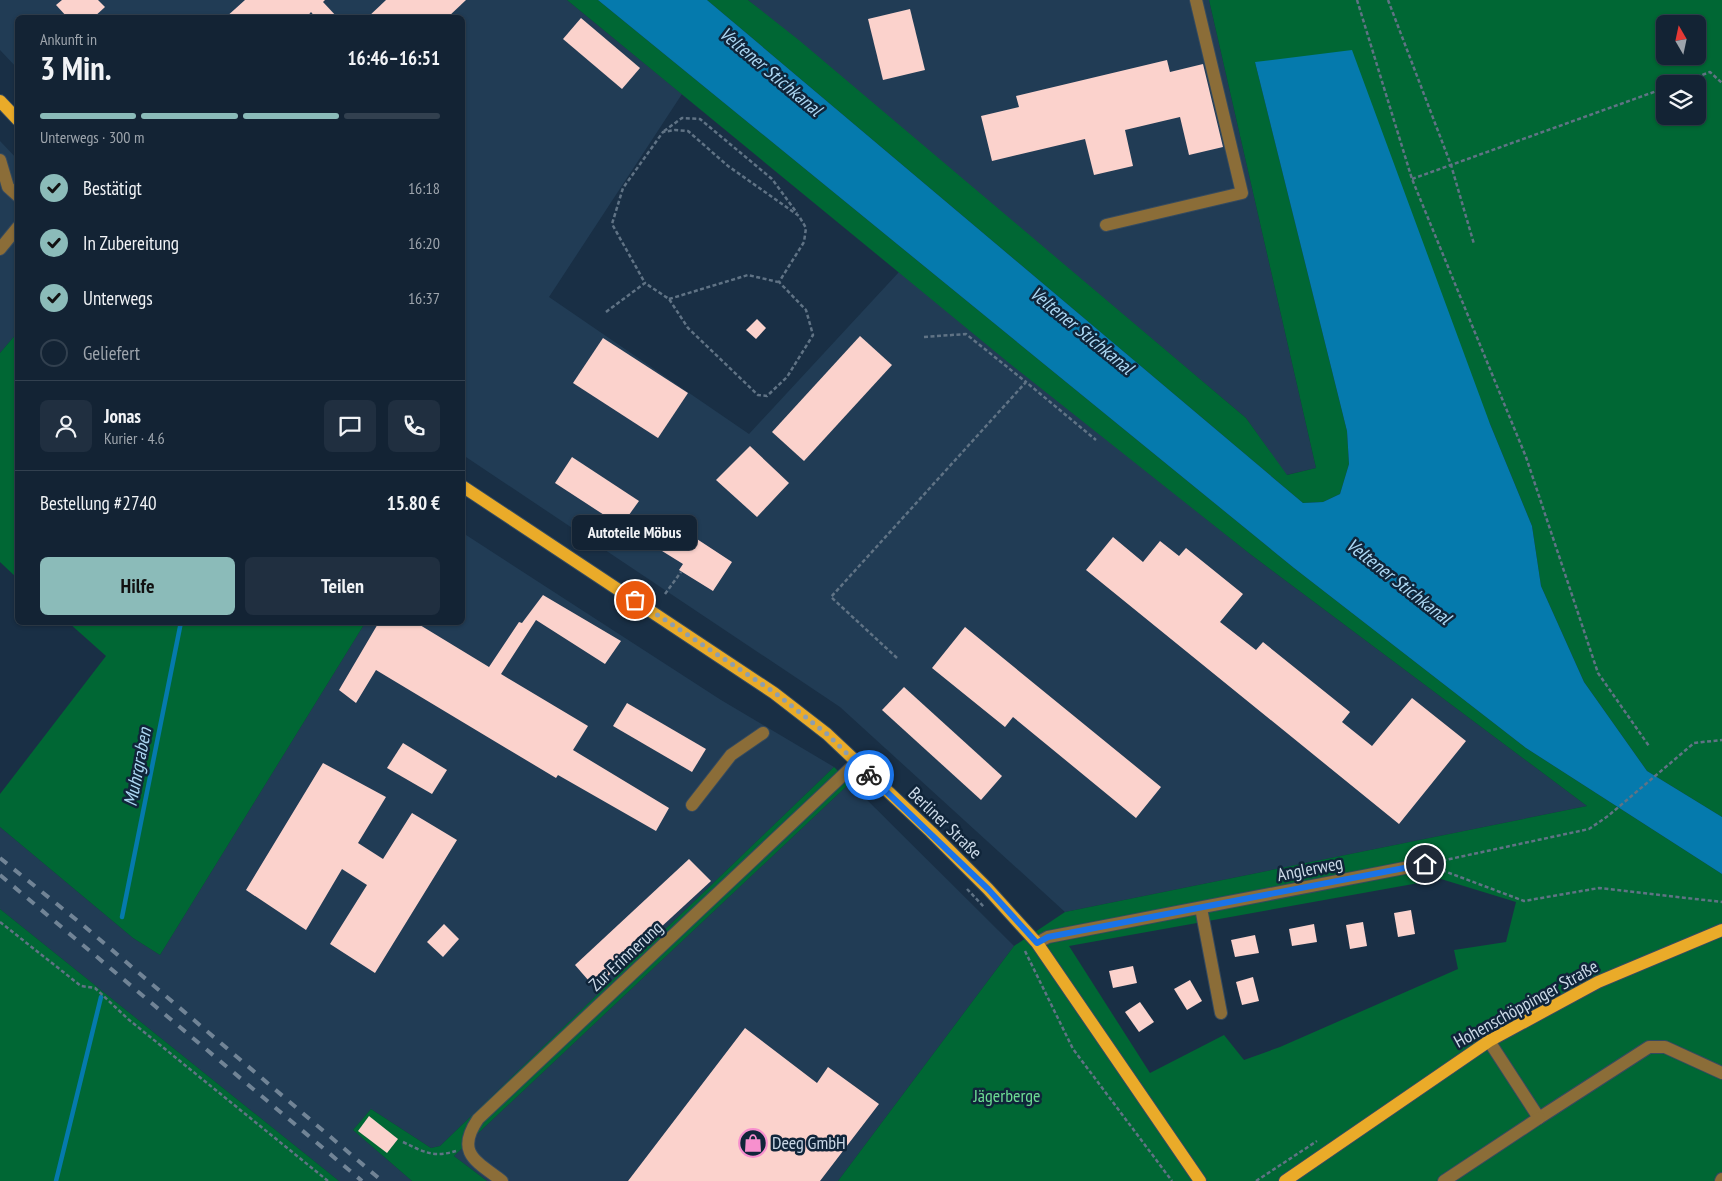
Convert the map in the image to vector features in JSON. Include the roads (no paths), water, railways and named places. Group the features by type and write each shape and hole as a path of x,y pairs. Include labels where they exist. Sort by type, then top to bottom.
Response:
{"main road":[{"path":"0,101 15,117"},
{"name":"Berliner Straße","path":"465,488 774,692 827,734 931,832 988,889 1037,943 1200,1181"},
{"name":"Hohenschöppinger Straße","path":"1285,1181 1489,1040 1598,982 1722,930"}],"street":[{"path":"1106,225 1242,193 1196,0"},
{"path":"0,160 3,162 9,191"},
{"path":"0,249 15,231"},
{"path":"692,805 731,755 763,733"},
{"name":"Zur Erinnerung","path":"502,1181 476,1161 468,1148 468,1134 478,1119 856,763"},
{"name":"Anglerweg","path":"1037,943 1048,937 1425,864"},
{"path":"1201,908 1221,1013"},
{"path":"1489,1040 1539,1118"},
{"path":"1444,1181 1649,1046 1665,1047 1722,1073"}],"water":[{"name":"Veltener Stichkanal","path":"598,0 707,0 1303,503 1323,502 1340,494 1349,464 1347,431 1255,62 1352,50 1490,424 1532,526 1541,586 1584,682 1647,771 1722,817 1722,874 1526,748 1294,568"}],"waterway":[{"name":"Muhrgraben","path":"122,917 180,625"},
{"name":"Muhrgraben","path":"56,1181 101,997"}],"railway":[{"path":"0,858 84,926 382,1181"},
{"path":"0,875 362,1181"}],"place":[{"name":"Autoteile Möbus","path":"635,600"},
{"name":"Deeg GmbH","path":"753,1143"}],"park label":[{"name":"Jägerberge","path":"1007,1096"}]}
